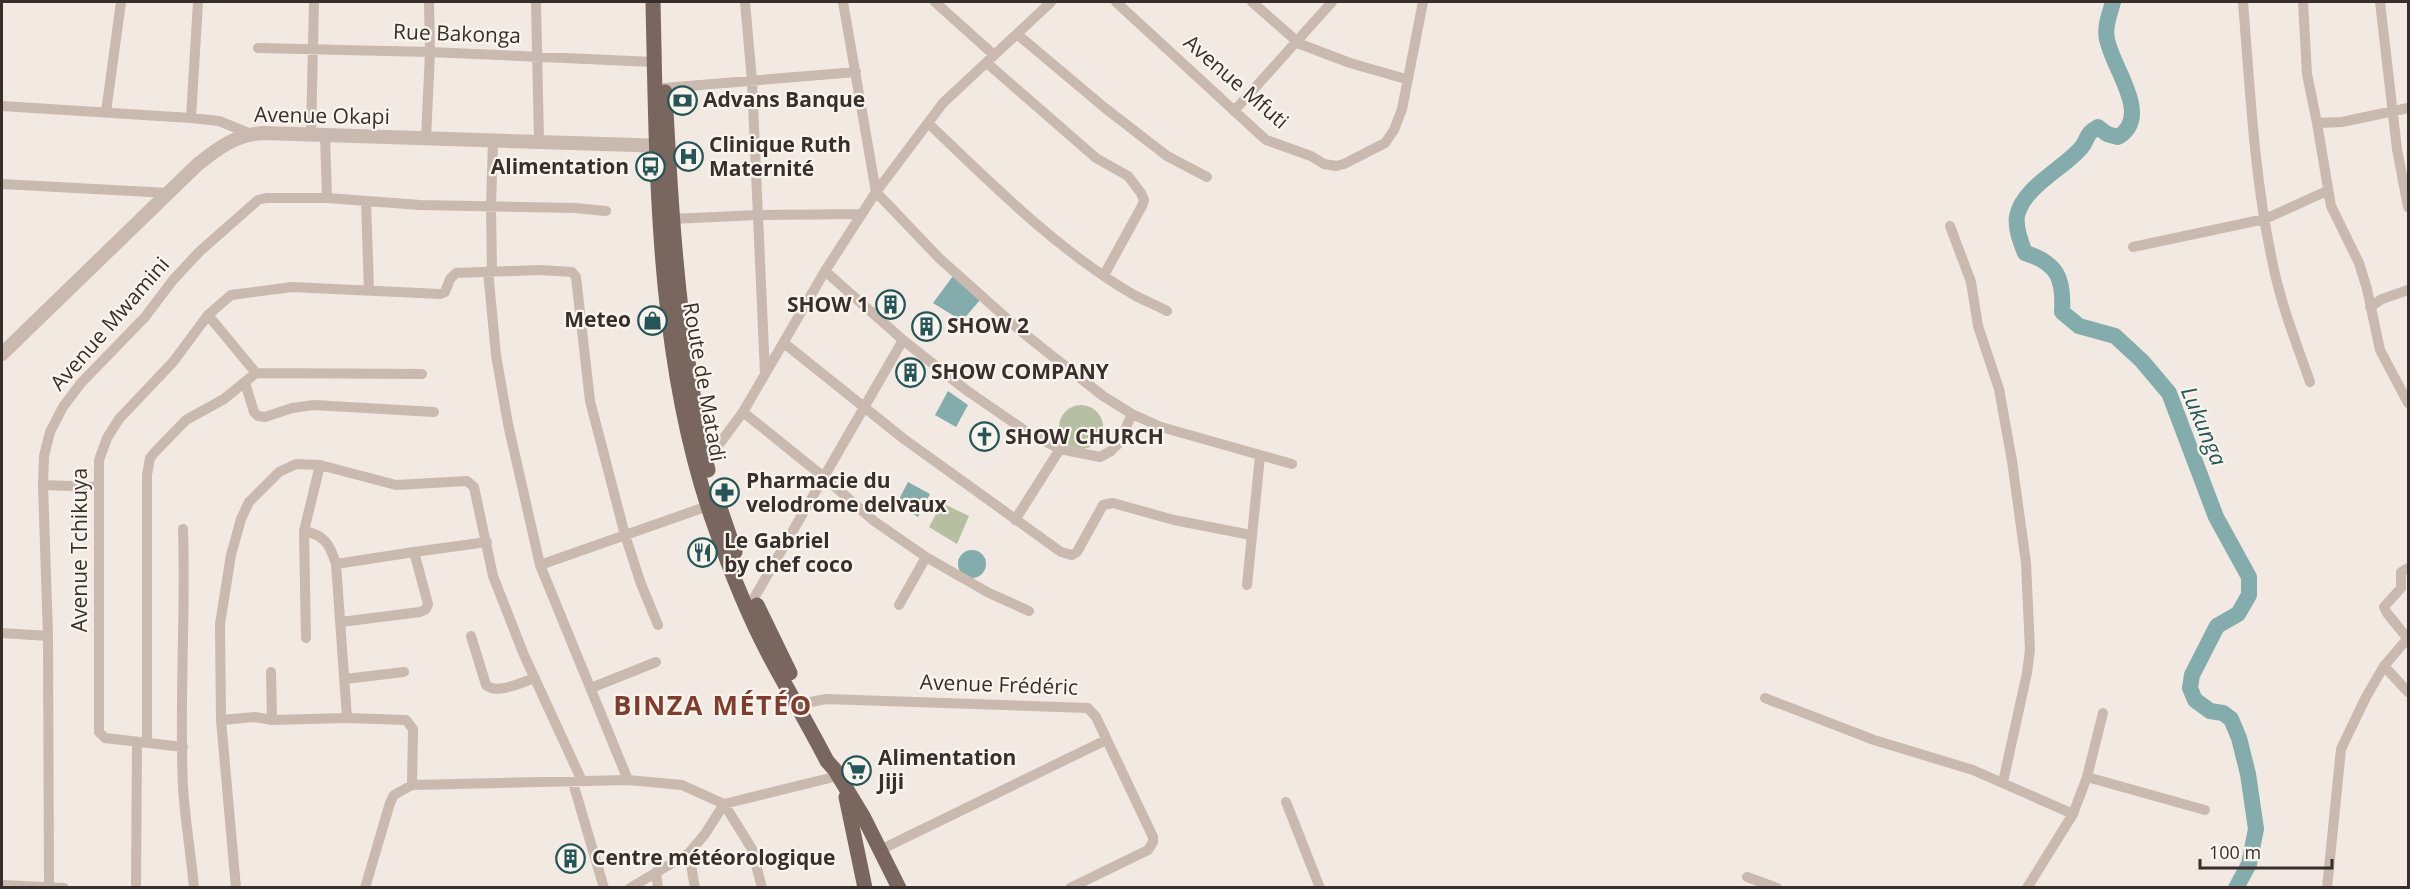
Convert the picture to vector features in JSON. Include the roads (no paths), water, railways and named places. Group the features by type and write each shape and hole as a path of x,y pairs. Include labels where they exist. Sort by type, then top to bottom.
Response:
{"main road":[{"name":"Route de Matadi","path":"653,2 654,62 671,219 677,325"},
{"name":"Route de Matadi","path":"662,2 664,87 660,229 677,325 695,407 708,506 729,564 805,702 834,761 839,778"},
{"name":"Route de Matadi","path":"703,467 754,598 767,652 827,760 864,818 899,888"},
{"path":"839,778 865,888"},
{"path":"862,872 888,866"}],"street":[{"path":"106,112 121,2"},
{"path":"191,118 198,2"},
{"path":"314,2 313,50 318,135 327,198"},
{"path":"426,139 430,52 429,2"},
{"path":"536,2 539,141"},
{"path":"745,2 752,81 765,374"},
{"path":"843,2 876,192 939,258 1022,332 1103,396 1131,414 1161,427 1292,464"},
{"path":"935,2 991,59 1096,158 1128,176 1141,193 1144,200 1142,207 1104,275"},
{"path":"703,467 743,412 825,271 876,192 944,103 1052,2"},
{"name":"Avenue Mfuti","path":"1116,2 1266,140 1311,156 1324,164 1335,166 1344,164 1385,143 1402,109 1406,79"},
{"path":"1252,2 1295,41 1350,63 1406,79 1423,2"},
{"path":"1234,111 1268,76 1295,41 1332,2"},
{"path":"2244,2 2254,130 2272,260 2283,306 2310,382"},
{"path":"2303,2 2307,74 2327,191 2331,206 2358,263 2367,289 2380,350 2409,403"},
{"path":"2380,2 2397,149 2409,207"},
{"path":"1017,34 1105,108 1167,156 1207,177"},
{"name":"Rue Bakonga","path":"258,48 430,52 654,62"},
{"path":"664,87 856,72"},
{"path":"2,106 219,121 251,134"},
{"path":"2317,123 2342,122 2409,108"},
{"path":"928,123 1014,205 1104,275 1167,311"},
{"name":"Avenue Okapi","path":"2,354 168,193 220,146 251,134 662,146"},
{"path":"493,141 490,271 500,378 508,424 540,565 628,780"},
{"path":"2,184 168,193"},
{"path":"2133,248 2265,219 2327,191"},
{"name":"Avenue Mwamini","path":"49,886 48,636 44,456 50,432 63,407 81,383 145,317 173,280 199,252 258,200 327,198 366,202 606,211"},
{"path":"366,202 369,290"},
{"path":"671,219 862,214"},
{"path":"1950,226 1971,282 1978,326 1999,389 2026,563 2029,597 2029,662 2003,782"},
{"name":"Avenue Tchikuya","path":"183,747 105,738 99,732 99,460 107,438 119,419 173,362 208,315 226,298 237,294 292,287 440,294 445,292 453,275 490,271 572,272 576,277 590,402 625,535"},
{"path":"825,271 903,340 997,412 1030,434 1060,449 1100,457 1119,443 1131,414"},
{"path":"2370,307 2382,299 2409,290"},
{"path":"208,315 256,373"},
{"path":"754,598 903,340"},
{"path":"784,343 863,407 1061,552 1072,555 1077,552 1103,505 1113,503 1174,519 1251,535"},
{"path":"136,888 142,743 147,475 150,458 186,420 224,399 256,373 422,374"},
{"path":"245,383 254,412 258,416 265,417 292,408 314,405 434,412"},
{"path":"743,412 825,477 874,520 926,557 989,593 1029,611"},
{"path":"1015,520 1060,449"},
{"path":"1247,585 1260,456"},
{"path":"236,888 221,720 220,624 231,555 241,519 249,502 279,472 296,464 320,465 396,485 467,481 474,487 493,576 578,782 604,888"},
{"path":"306,638 304,531 320,465"},
{"path":"43,485 98,487"},
{"path":"540,565 708,506"},
{"path":"183,529 186,598 183,788 194,888"},
{"path":"304,531 315,533 327,540 336,564 342,622 347,718"},
{"path":"625,535 641,584 658,625"},
{"path":"336,564 487,542"},
{"path":"342,622 420,612 426,609 428,604 414,552"},
{"path":"899,605 926,557"},
{"path":"2327,888 2341,749 2384,666 2408,638 2384,607 2401,588 2402,572 2409,568"},
{"path":"2,633 48,636"},
{"path":"471,636 486,685 489,688 495,690 535,678"},
{"path":"591,688 656,663"},
{"path":"2384,666 2409,692"},
{"path":"271,672 272,720"},
{"path":"345,679 404,672"},
{"path":"1766,698 1874,740 1973,770 2073,814"},
{"name":"Avenue Frédéric","path":"805,702 826,699 1088,708 1094,712 1153,837 1153,842 1148,850 1070,888"},
{"path":"2027,888 2073,814 2087,777 2103,713"},
{"path":"221,720 255,717 272,720 347,718 406,720 413,729 412,785"},
{"path":"880,850 1106,740"},
{"path":"2087,777 2205,810"},
{"path":"630,888 689,853 705,834 724,804 839,778"},
{"path":"365,888 390,802 394,795 412,785 628,780 682,785 724,804 752,849 762,888"},
{"path":"1286,802 1320,888"},
{"path":"689,853 695,888"},
{"path":"656,872 658,888"},
{"path":"1747,877 1777,888"},
{"path":"2,885 63,888"}],"water":[{"path":"953,276 980,300 962,321 933,303"},
{"path":"948,391 968,405 956,427 935,415"},
{"path":"908,482 930,494 918,517 897,503"},
{"path":"972,550 982,554 986,564 982,574 972,578 962,574 958,564 962,554"}],"waterway":[{"name":"Lukunga","path":"2113,2 2106,34 2110,51 2128,91 2132,117 2128,128 2118,137 2107,134 2098,127 2091,132 2081,148 2027,196 2017,216 2017,225 2025,253 2045,262 2057,274 2062,290 2062,312 2079,326 2115,336 2142,361 2169,393 2216,517 2249,577 2249,595 2238,614 2217,626 2192,675 2190,688 2195,700 2210,711 2223,713 2231,719 2239,738 2248,774 2256,829 2249,864 2236,888"}],"place":[{"name":"Advans Banque","path":"682,100"},
{"name":"Clinique Ruth Maternité","path":"688,157"},
{"name":"Alimentation","path":"650,167"},
{"name":"SHOW 1","path":"890,305"},
{"name":"Meteo","path":"652,320"},
{"name":"SHOW 2","path":"926,326"},
{"name":"SHOW COMPANY","path":"910,372"},
{"name":"SHOW CHURCH","path":"984,437"},
{"name":"Pharmacie du velodrome delvaux","path":"725,493"},
{"name":"Le Gabriel by chef coco","path":"703,553"},
{"name":"Alimentation Jiji","path":"857,770"},
{"name":"Centre météorologique","path":"571,858"}],"district":[{"name":"BINZA MÉTÉO","path":"713,706"}]}
